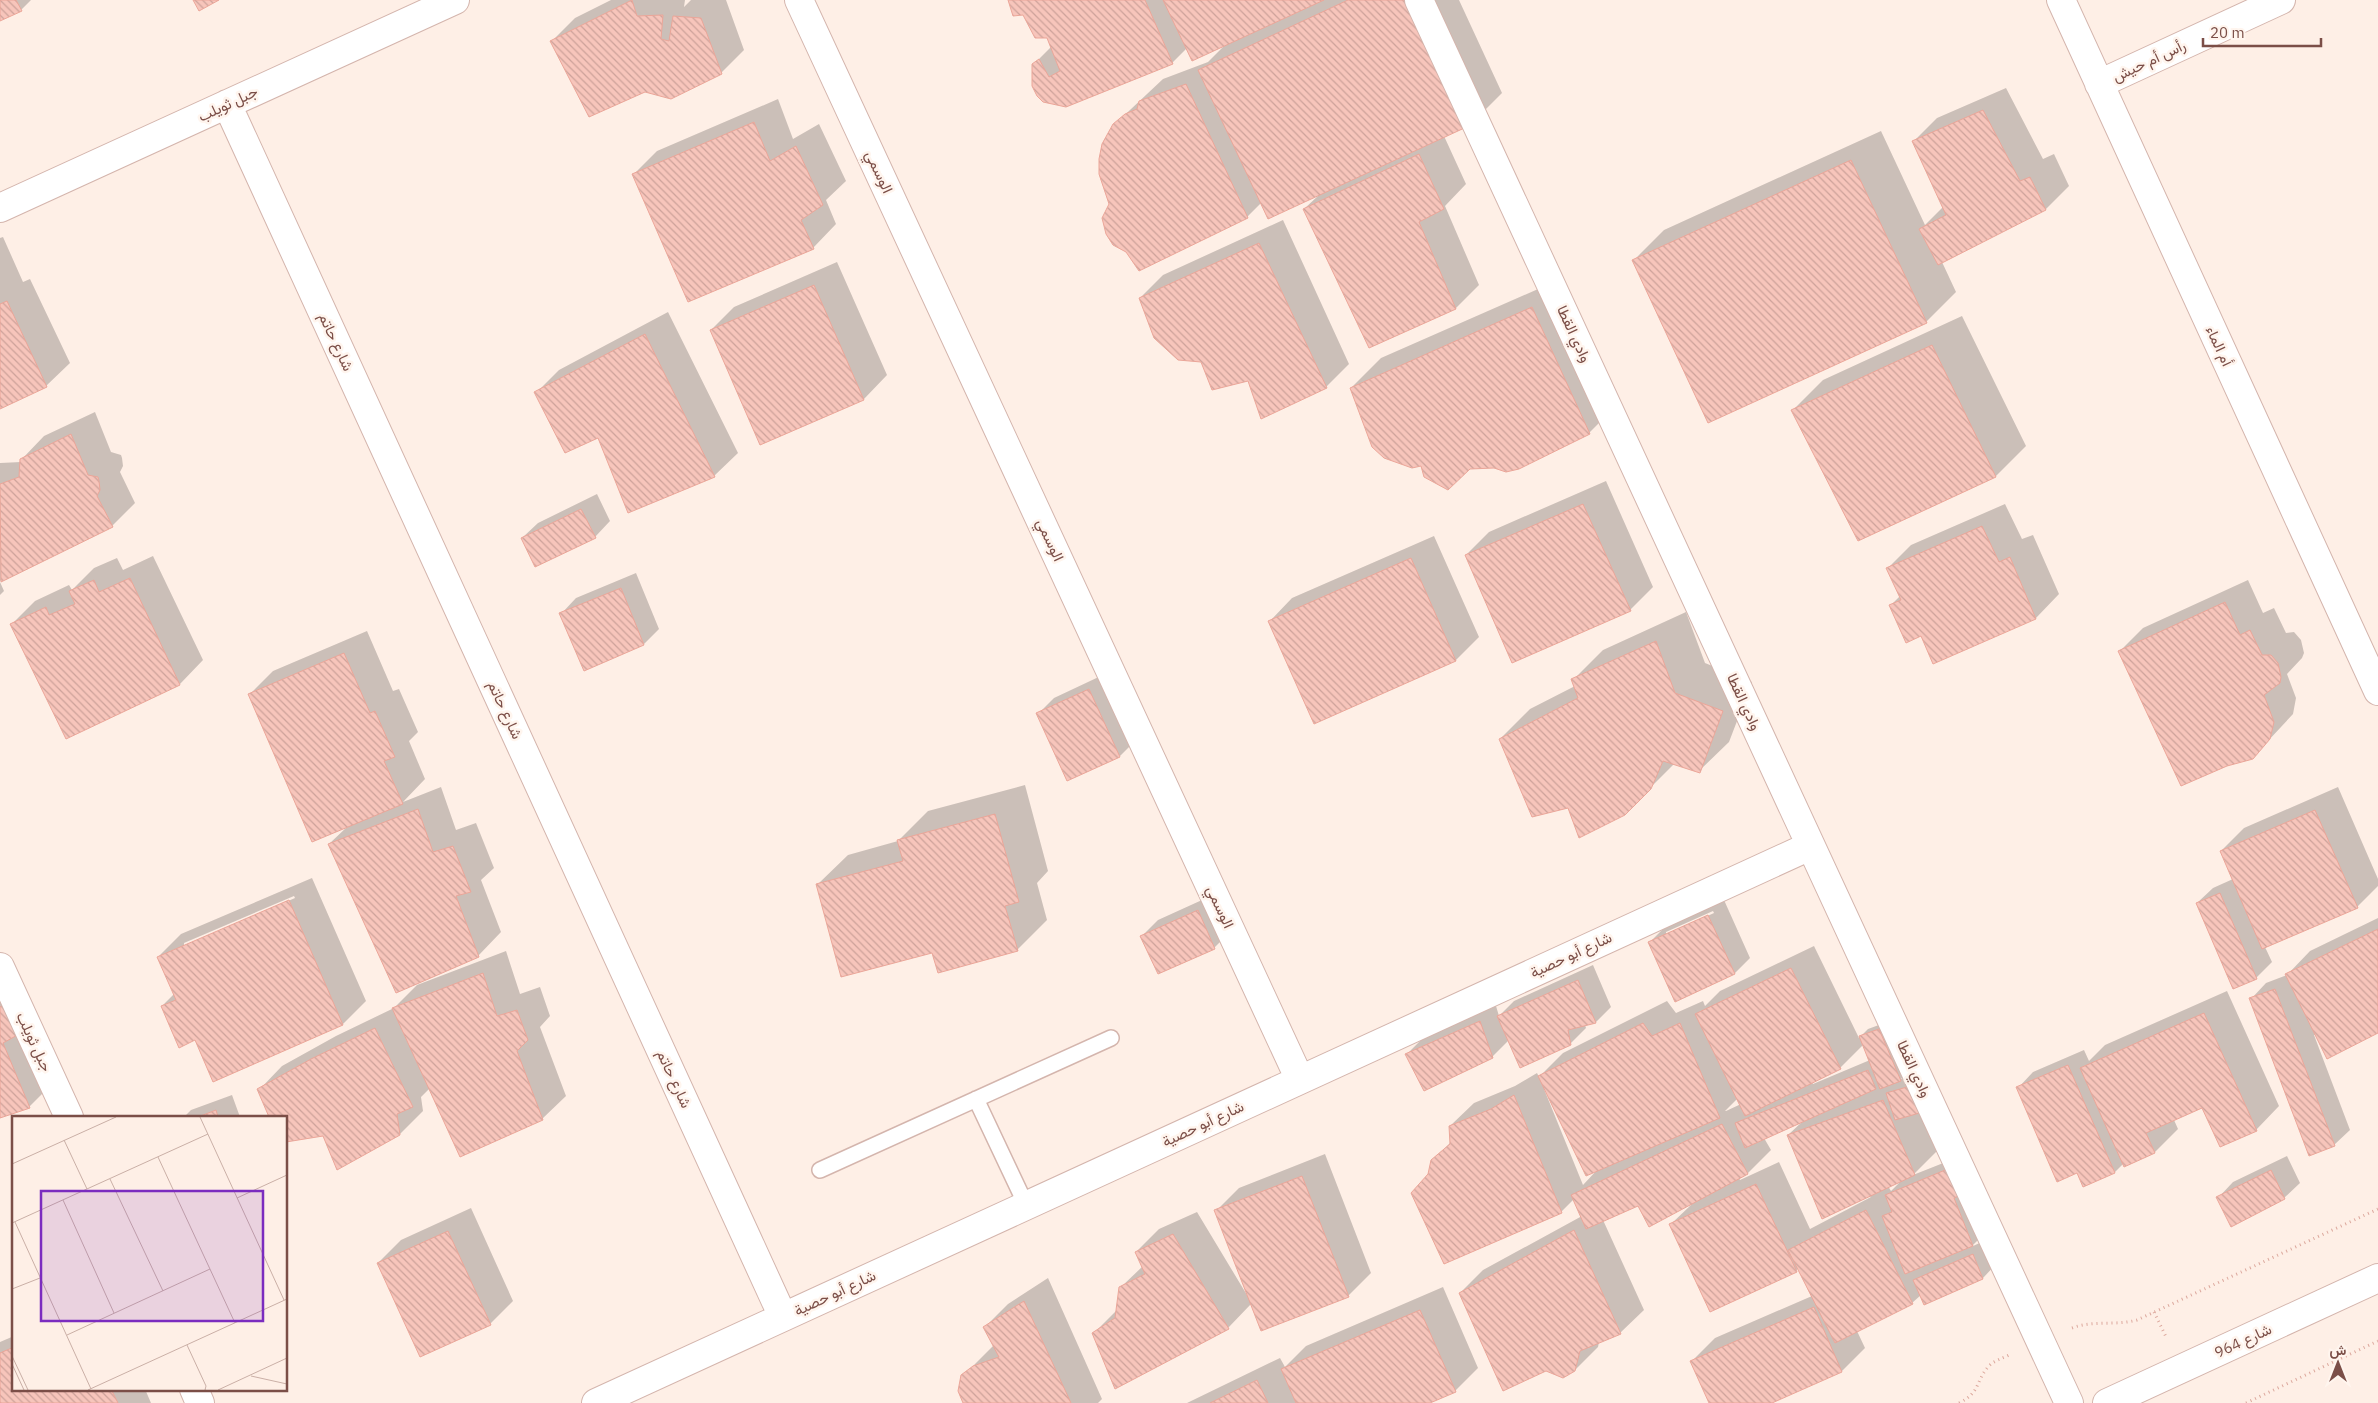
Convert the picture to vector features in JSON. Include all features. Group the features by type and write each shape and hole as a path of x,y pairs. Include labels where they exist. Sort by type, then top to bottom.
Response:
{"street":[{"name":"جبل ثويلب","path":"0,208 455,0"},
{"name":"الوسمي","path":"800,0 1300,1080"},
{"name":"وادي القطا","path":"1419,0 2069,1403"},
{"name":"أم الماء","path":"2061,0 2378,691"},
{"name":"رأس أم حيش","path":"2099,84 2281,0"},
{"name":"شارع حاتم","path":"227,104 783,1317"},
{"name":"شارع أبو حصية","path":"596,1403 1810,846"},
{"name":"جبل ثويلب","path":"0,967 69,1116"},
{"name":"شارع 964","path":"2107,1403 2378,1278"},
{"path":"194,1390 200,1403"}],"lane":[{"path":"820,1170 1111,1038"},
{"path":"976,1099 1026,1205"}],"path":[{"path":"1959,1403 1970,1397 1978,1388 1989,1365 2086,1324 2116,1324 2138,1320 2378,1210"},
{"path":"2246,1403 2378,1341"}],"building":[{"path":"0,0 16,0 22,11 0,21"},
{"path":"193,0 219,0 199,11"},
{"path":"632,0 637,16 663,15 661,39 669,41 673,16 701,18 722,74 671,99 645,92 589,117 550,41"},
{"path":"1008,0 1145,0 1173,64 1066,107 1043,102 1037,96 1032,86 1032,64 1039,59 1049,77 1060,71 1047,38 1035,38 1023,15 1013,16"},
{"path":"1163,0 1324,0 1192,61"},
{"path":"1348,0 1415,0 1473,124 1268,219 1198,70"},
{"path":"1186,84 1248,218 1139,271 1126,252 1113,245 1106,234 1102,218 1109,204 1099,174 1102,144 1113,124 1125,114 1137,109 1139,101"},
{"path":"1983,110 2020,181 2030,177 2046,210 1938,265 1919,229 1946,215 1912,141"},
{"path":"754,122 770,161 796,146 823,205 801,220 814,249 688,302 632,174"},
{"path":"1419,154 1444,209 1419,222 1456,309 1369,348 1303,209"},
{"path":"1851,160 1927,323 1708,423 1632,260"},
{"path":"1259,243 1327,388 1261,419 1248,381 1212,390 1201,362 1178,360 1154,338 1139,298"},
{"path":"814,285 864,400 760,445 710,330"},
{"path":"7,301 47,387 0,409 0,304"},
{"path":"1532,307 1590,434 1519,469 1506,472 1494,468 1470,469 1448,490 1424,477 1421,466 1412,468 1384,458 1372,447 1350,388"},
{"path":"645,334 715,477 628,513 598,438 565,453 534,392"},
{"path":"1932,345 1996,477 1858,541 1791,410"},
{"path":"71,434 88,475 98,477 100,490 97,496 113,527 1,582 0,484 19,477 20,459"},
{"path":"1583,504 1631,611 1512,663 1465,555"},
{"path":"581,509 596,538 535,567 521,538"},
{"path":"1982,526 1999,562 2010,557 2036,619 1933,664 1921,636 1906,643 1889,605 1901,600 1886,568"},
{"path":"1411,558 1456,661 1314,724 1268,621"},
{"path":"130,578 180,685 66,739 10,624 46,607 49,615 75,604 69,591 94,580 99,592"},
{"path":"621,588 644,645 584,671 559,613"},
{"path":"2225,602 2240,635 2250,630 2262,655 2271,655 2278,663 2281,677 2280,683 2264,695 2274,722 2270,739 2253,759 2227,766 2181,786 2118,651"},
{"path":"1656,641 1675,693 1723,711 1700,773 1663,761 1651,789 1625,815 1579,838 1568,808 1532,817 1499,739 1578,698 1571,679"},
{"path":"344,653 370,713 375,711 395,757 384,761 403,804 312,842 248,694"},
{"path":"1089,689 1120,757 1067,781 1036,713"},
{"path":"418,809 433,852 453,846 471,892 456,896 479,957 396,993 328,844"},
{"path":"2315,810 2358,908 2262,949 2220,851"},
{"path":"995,814 1019,902 1005,906 1018,951 938,973 932,953 841,977 816,884 903,861 897,840"},
{"path":"2220,893 2257,979 2233,989 2196,903"},
{"path":"289,900 343,1025 213,1082 195,1040 179,1048 161,1006 176,1000 157,957"},
{"path":"1198,910 1215,949 1158,974 1140,936"},
{"path":"1708,915 1735,974 1675,1002 1648,942"},
{"path":"2378,929 2378,1033 2327,1059 2285,974"},
{"path":"1791,968 1841,1069 1745,1116 1695,1014"},
{"path":"483,973 497,1016 517,1010 528,1040 517,1051 543,1120 460,1157 392,1008"},
{"path":"1578,980 1596,1023 1568,1030 1571,1045 1520,1068 1497,1016"},
{"path":"2275,989 2335,1146 2309,1156 2249,998"},
{"path":"3,1005 23,1032 3,1043 30,1108 0,1118 0,1007"},
{"path":"2204,1013 2257,1131 2220,1147 2202,1108 2146,1133 2155,1153 2124,1167 2080,1068"},
{"path":"1480,1021 1493,1058 1424,1091 1405,1054"},
{"path":"1643,1023 1652,1036 1680,1023 1720,1118 1586,1176 1538,1076"},
{"path":"375,1028 413,1107 397,1114 400,1135 337,1170 323,1136 288,1142 288,1116 269,1116 257,1089 311,1059"},
{"path":"1879,1029 1901,1081 1880,1089 1859,1036"},
{"path":"2068,1065 2115,1173 2083,1187 2077,1173 2057,1182 2016,1087"},
{"path":"1868,1070 1876,1089 1745,1148 1735,1123"},
{"path":"1914,1085 1923,1112 1895,1120 1886,1093"},
{"path":"1514,1095 1562,1213 1444,1264 1411,1193 1428,1174 1431,1160 1450,1144 1449,1126 1491,1109"},
{"path":"1883,1100 1915,1175 1822,1219 1787,1135"},
{"path":"216,1110 218,1116 201,1116"},
{"path":"1722,1124 1748,1174 1649,1227 1638,1206 1586,1229 1571,1195"},
{"path":"1950,1168 1961,1195 1954,1198 1973,1246 1905,1274 1882,1216 1892,1212 1885,1195"},
{"path":"2271,1170 2285,1199 2231,1227 2216,1197"},
{"path":"1302,1176 1349,1297 1261,1331 1214,1210"},
{"path":"1756,1184 1797,1272 1710,1312 1669,1224"},
{"path":"1866,1210 1913,1304 1835,1343 1788,1250"},
{"path":"1574,1230 1621,1334 1580,1351 1575,1371 1563,1378 1546,1371 1503,1391 1459,1293"},
{"path":"448,1231 491,1325 420,1357 377,1263"},
{"path":"1173,1234 1229,1329 1115,1389 1092,1333 1115,1318 1119,1287 1145,1274 1135,1252"},
{"path":"1973,1254 1983,1279 1924,1305 1913,1280"},
{"path":"1024,1301 1071,1403 963,1403 958,1391 961,1375 973,1366 999,1357 983,1327"},
{"path":"1814,1307 1842,1372 1772,1403 1709,1403 1690,1361"},
{"path":"1420,1310 1456,1392 1430,1403 1296,1403 1281,1369"},
{"path":"12,1348 12,1390 112,1390 118,1403 0,1403 0,1353"},
{"path":"1257,1380 1268,1403 1210,1403"}]}
